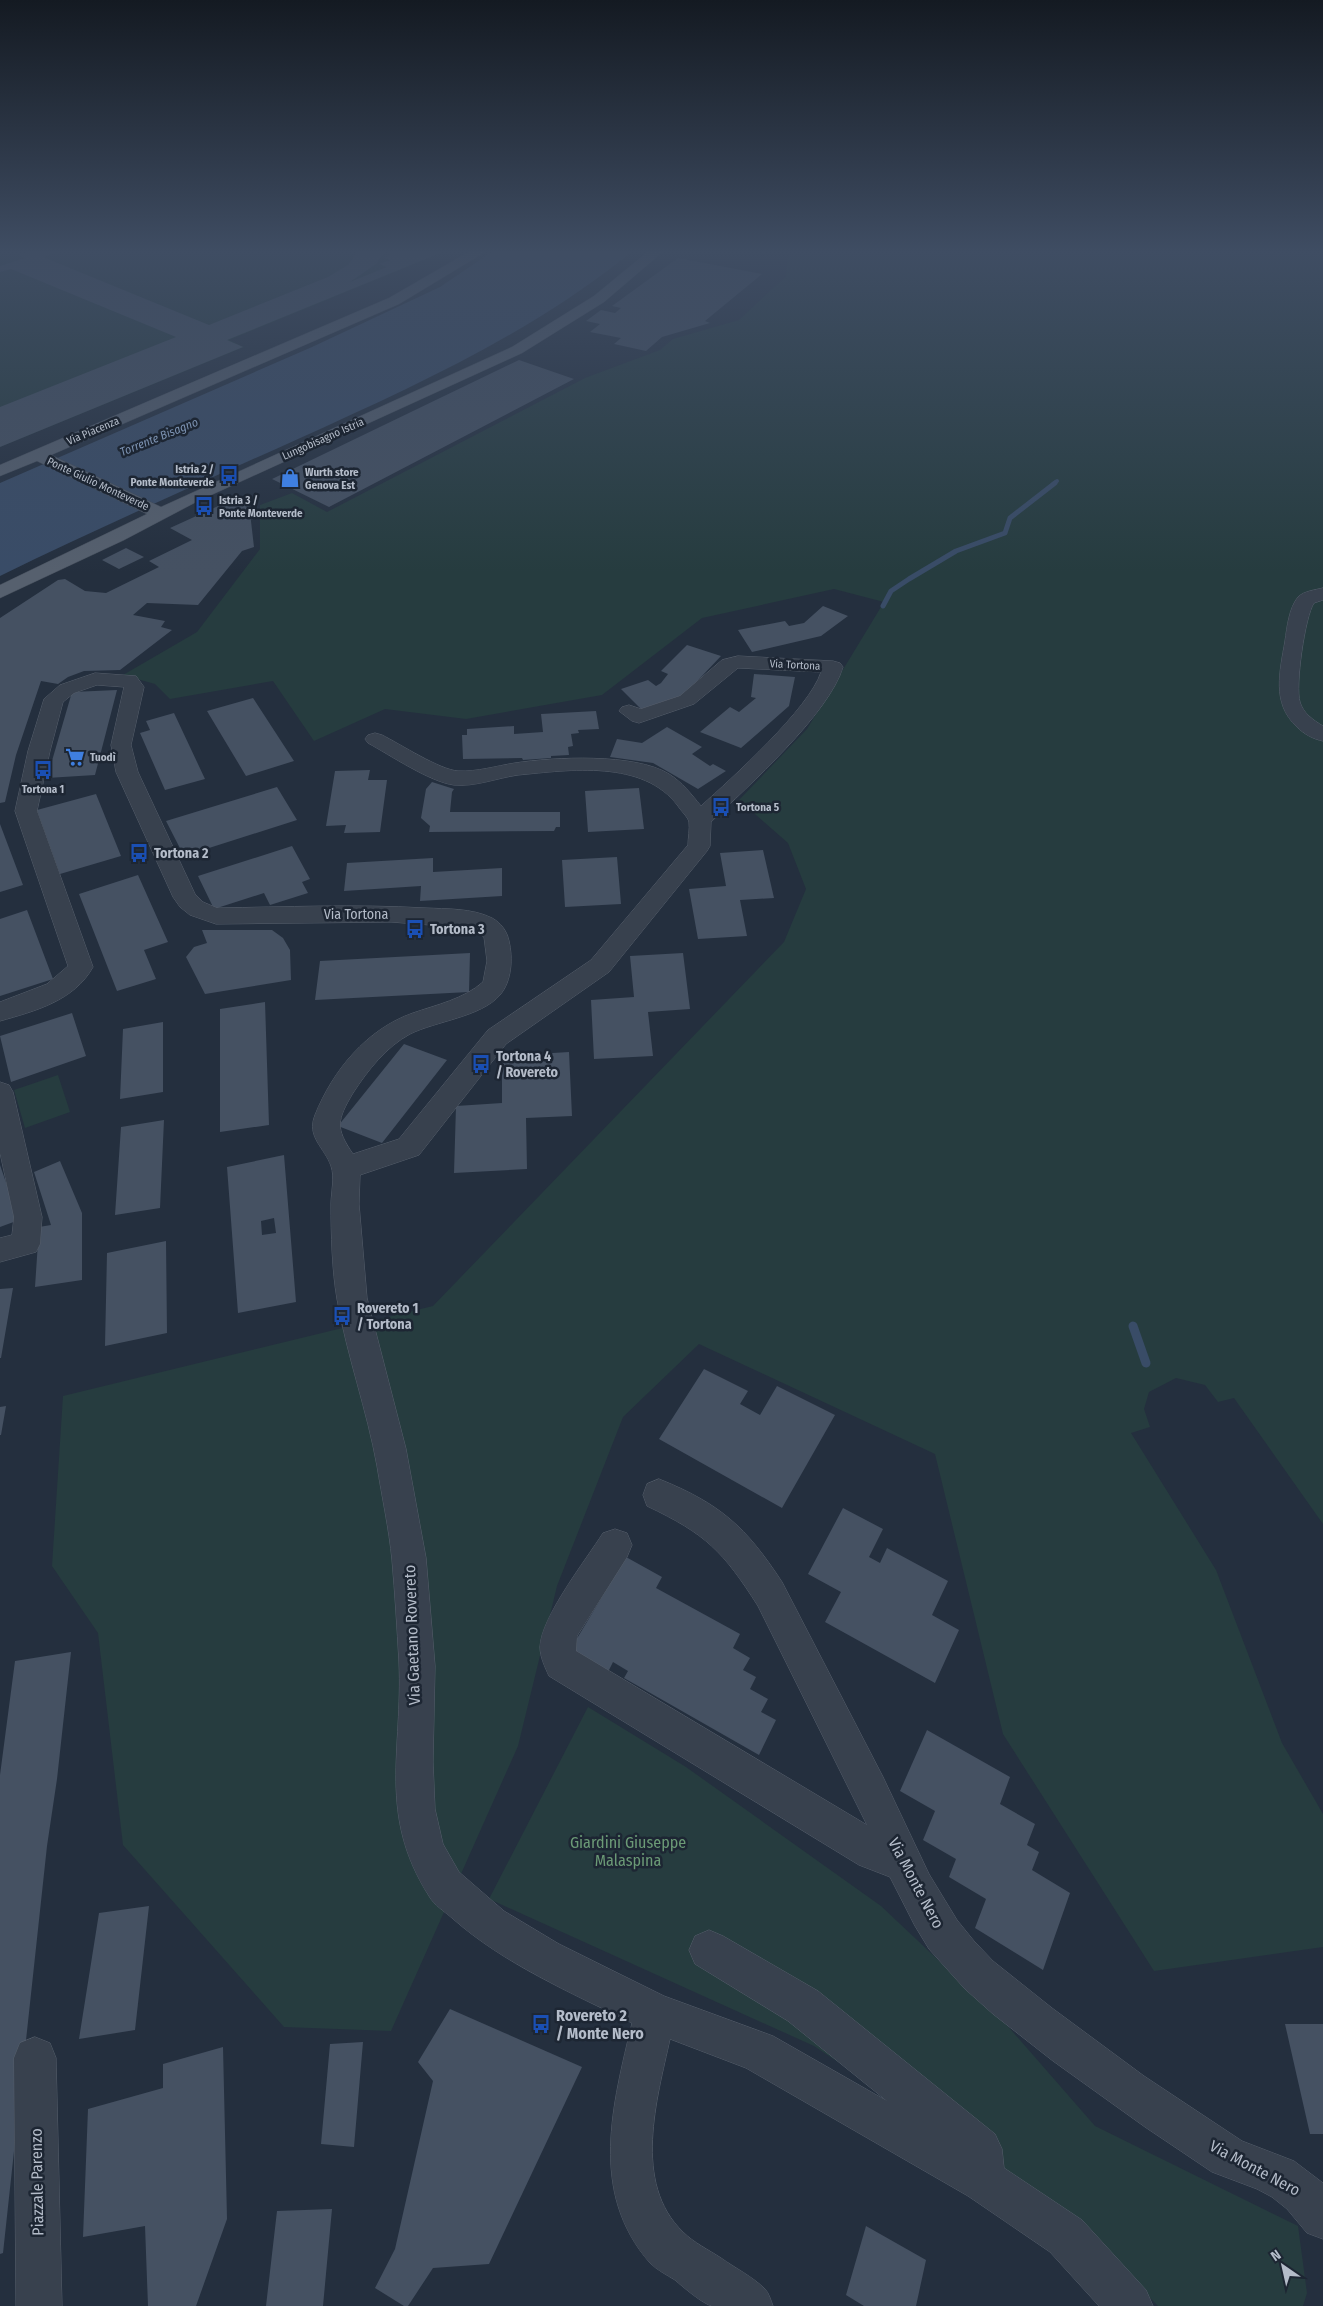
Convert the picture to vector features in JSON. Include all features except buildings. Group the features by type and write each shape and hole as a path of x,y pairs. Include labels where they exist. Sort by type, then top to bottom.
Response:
{"main road":[{"name":"Via Piacenza","path":"0,471 269,357"},
{"name":"Lungobisagno Istria","path":"0,592 118,536 154,510 390,409 499,357"},
{"name":"Ponte Giulio Monteverde","path":"38,455 154,510"},
{"path":"118,536 187,507 246,472"}],"street":[{"path":"1323,594 1311,596 1303,604 1295,636 1288,698 1296,715 1310,728 1323,735"},
{"name":"Via Tortona","path":"629,711 639,717 687,700 729,664 738,662 833,667 832,675 818,697 782,739 700,820"},
{"name":"Via Tortona","path":"0,1012 51,993 75,977 80,967 26,811 39,751 54,699 67,689 88,681 111,678 129,680 134,686 121,746 127,772 184,897 192,907 200,912 216,916 391,914 447,917 473,920 484,924 495,933 499,969 492,989 480,998 402,1027 381,1041 352,1072 331,1109 325,1126 326,1135 346,1166"},
{"path":"346,1166 362,1164 409,1148 497,1037 600,966 699,846 700,820 678,791 660,778 640,770 602,764 516,768 482,776 454,778 425,766 375,739"},
{"path":"0,1092 28,1217 26,1244 0,1250"},
{"name":"Via Gaetano Rovereto","path":"346,1166 345,1204 352,1298 390,1448 409,1558 417,1666 414,1762 416,1808 420,1834 427,1854 445,1886 490,1925 545,1958 655,2013"},
{"name":"Via Monte Nero","path":"659,1494 705,1518 724,1532 750,1564 770,1594 871,1793 901,1862 933,1920 978,1973 1060,2039 1142,2099 1218,2151 1286,2181 1306,2195 1323,2217"},
{"path":"615,1545 563,1626 558,1640 557,1654 562,1663 873,1851 901,1862"},
{"path":"709,1950 803,2006 980,2150 984,2180"},
{"path":"750,2306 667,2248 649,2228 640,2205 632,2177 632,2120 655,2013 758,2051 984,2180 1066,2236 1130,2306"},
{"name":"Piazzale Parenzo","path":"35,2058 39,2306"}],"green space":[{"path":"0,357 221,357 0,447"},
{"path":"642,357 1323,357 1323,1524 1234,1398 1218,1402 1205,1385 1176,1378 1149,1392 1144,1409 1150,1427 1131,1433 1216,1570 1282,1743 1323,1814 1323,1947 1154,1971 1003,1734 935,1454 699,1344 623,1417 557,1586 518,1746 391,2031 284,2027 123,1845 98,1633 52,1566 63,1396 433,1306 784,942 806,889 788,843 739,800 807,729 884,602 834,589 702,618 602,695 466,719 385,709 314,741 273,681 170,699 155,684 123,675 197,632 260,549 260,505 292,493 327,512 585,378"},
{"path":"58,1075 70,1112 25,1128 14,1090"},
{"name":"Giardini Giuseppe Malaspina","path":"588,1707 686,1767 881,1906 1005,2023 1095,2126 1298,2226 1307,2293 1303,2306 1158,2306 1130,2277 1032,2191 814,2046 489,1899"}],"water":[{"name":"Torrente Bisagno","path":"290,357 470,357 342,419 111,523 0,576 0,483"}],"waterway":[{"path":"1053,484 1057,481"},
{"path":"883,606 891,591 909,579 956,551 1005,533 1010,518 1055,483"},
{"path":"1133,1326 1146,1363"}],"place":[{"name":"Istria 2 / Ponte Monteverde","path":"229,475"},
{"name":"Wurth store Genova Est","path":"290,478"},
{"name":"Istria 3 / Ponte Monteverde","path":"204,506"},
{"name":"Tuodì","path":"75,757"},
{"name":"Tortona 1","path":"43,770"},
{"name":"Tortona 5","path":"721,807"},
{"name":"Tortona 2","path":"139,853"},
{"name":"Tortona 3","path":"415,929"},
{"name":"Tortona 4 / Rovereto","path":"481,1064"},
{"name":"Rovereto 1 / Tortona","path":"342,1316"},
{"name":"Rovereto 2 / Monte Nero","path":"541,2024"}]}
